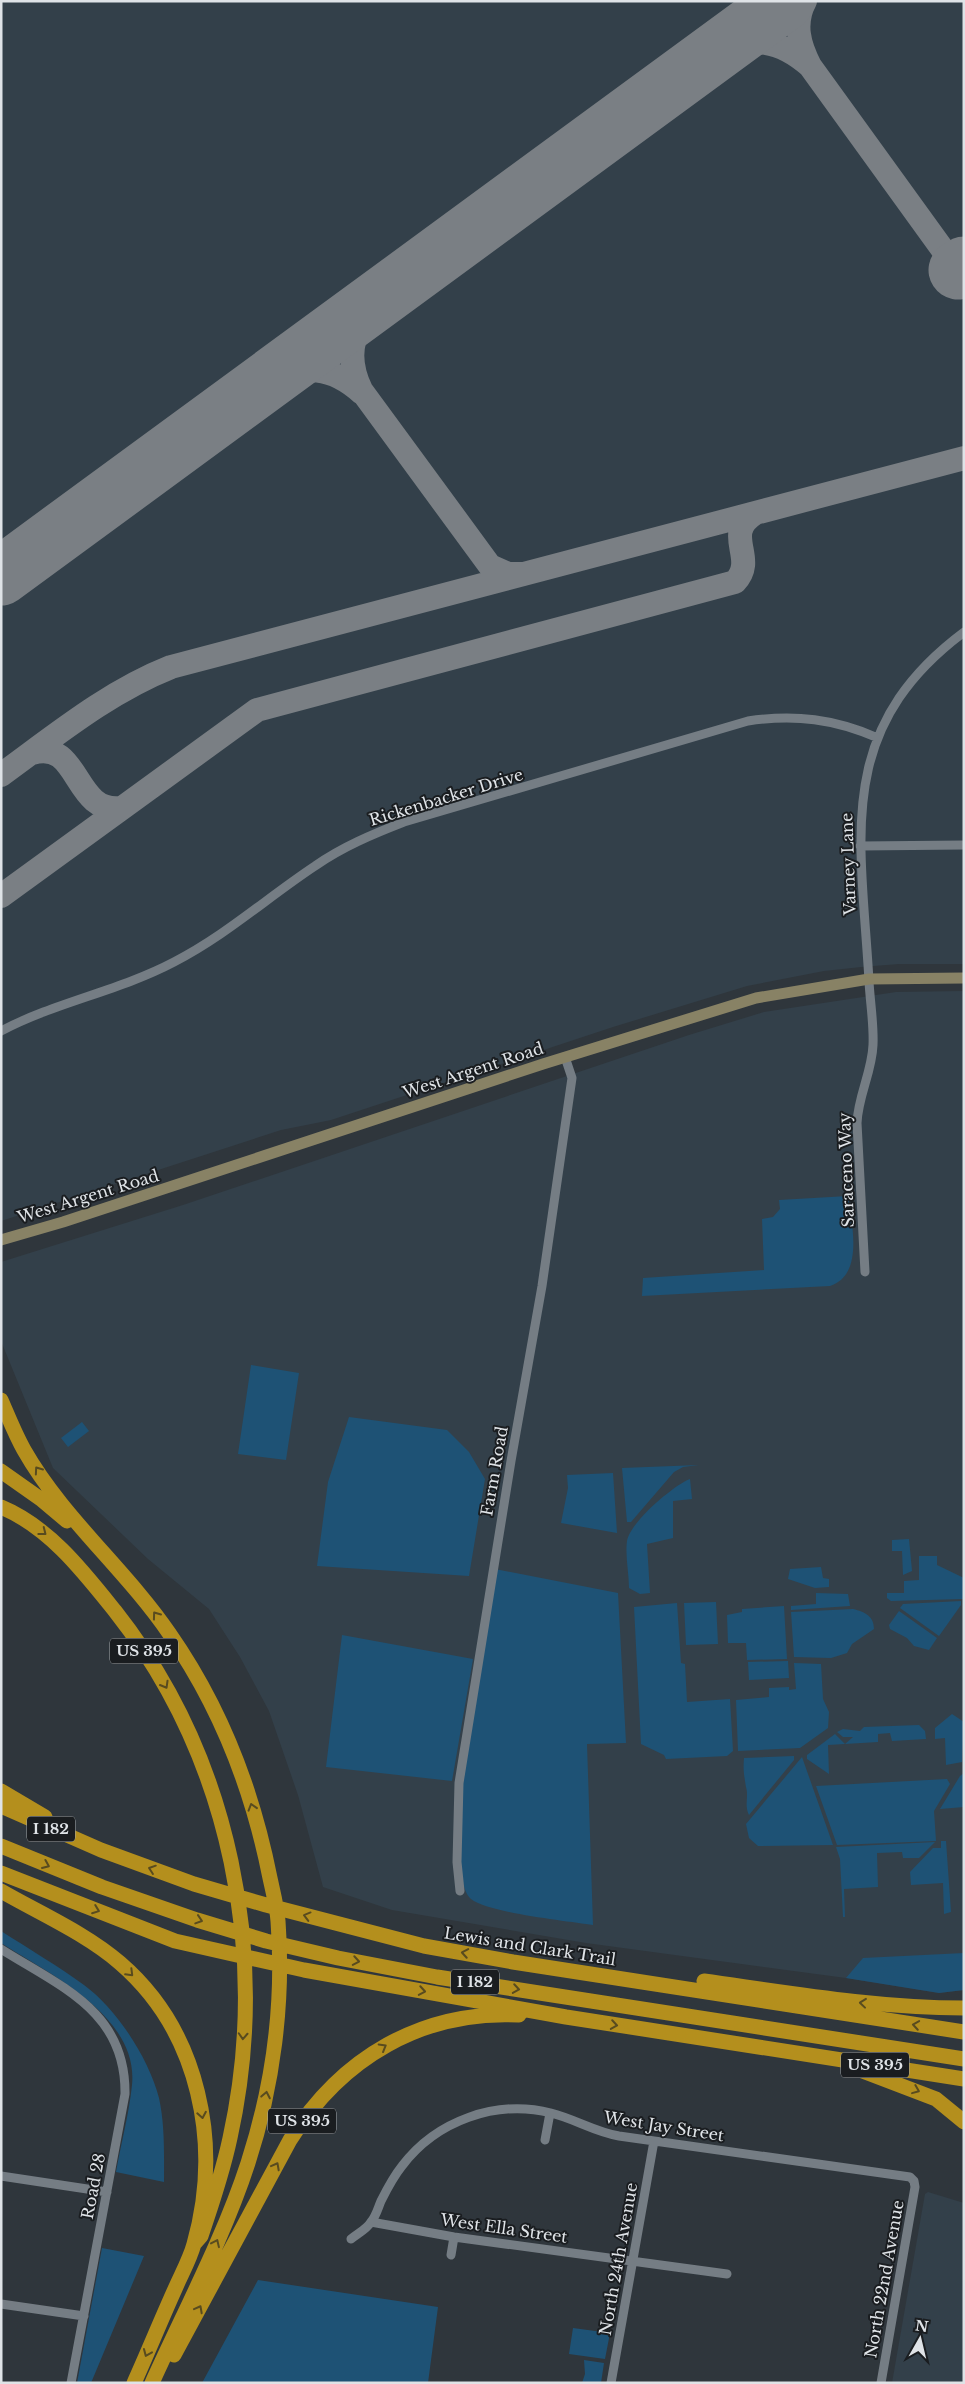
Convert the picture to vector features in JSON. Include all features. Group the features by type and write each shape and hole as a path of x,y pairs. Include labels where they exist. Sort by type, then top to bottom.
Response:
{"highway":[{"path":"1,1400 24,1450 60,1501 113,1562 170,1633 203,1687 241,1773 265,1853 278,1919 279,1995 270,2076 258,2129 247,2166 224,2224 152,2383"},
{"path":"1,1471 42,1500 113,1562"},
{"name":"US 395","path":"1,1507 20,1515 48,1536 94,1585 132,1633 166,1685 190,1732 211,1787 226,1839 242,1915 246,1988 242,2064 230,2137 201,2236 194,2244 134,2383"},
{"path":"1,1791 100,1850"},
{"name":"I 182","path":"1,1806 100,1850"},
{"name":"I 182","path":"1,1846 93,1883 197,1920 321,1954 447,1978 964,2058"},
{"name":"Lewis and Clark Trail","path":"100,1850 194,1884 266,1905 424,1946 513,1962 964,2032"},
{"path":"1,1873 175,1941 304,1970 566,2017"},
{"path":"1,1891 92,1942 121,1964 154,2000 179,2041 197,2087 205,2137 204,2192 194,2244"},
{"path":"513,1962 526,1957 852,2002 964,2008"},
{"name":"US 395","path":"160,2383 290,2140 315,2104 342,2076 390,2042 435,2025 467,2018 515,2015 566,2017 964,2079"},
{"path":"785,2051 848,2066 913,2088 936,2099 964,2122"}],"main road":[{"name":"West Argent Road","path":"1,1240 63,1222 565,1057 756,998 869,979 964,978"}],"street":[{"name":"Varney Lane","path":"869,979 860,846 861,807 865,779 878,738 893,708 923,667 964,632"},
{"name":"Rickenbacker Drive","path":"1,1031 56,1007 136,980 175,962 220,934 317,864 364,838 404,822 748,721 790,717 825,720 854,728 878,738"},
{"path":"860,846 964,845"},
{"name":"Saraceno Way","path":"865,1272 857,1123 859,1102 873,1045 869,979"},
{"name":"Farm Road","path":"460,1891 457,1862 459,1783 511,1461 542,1286 572,1078 565,1057"},
{"name":"Road 28","path":"1,1949 87,2005 102,2019 122,2054 125,2094 71,2383"},
{"name":"West Jay Street","path":"371,2222 390,2184 407,2159 419,2146 444,2129 474,2115 491,2111 520,2109 550,2113 606,2134 910,2178 914,2181"},
{"path":"545,2140 550,2113"},
{"name":"North 24th Avenue","path":"611,2383 654,2142"},
{"path":"1,2176 107,2192"},
{"name":"North 22nd Avenue","path":"880,2383 915,2187 914,2181"},
{"path":"351,2239 371,2222"},
{"name":"West Ella Street","path":"371,2222 454,2237 727,2274"},
{"path":"451,2255 454,2237"},
{"path":"1,2304 84,2316"}],"shaded area":[{"path":"1,1 964,1 964,964 899,964 861,967 824,971 747,986 613,1027 331,1120 281,1130 1,1221"},
{"path":"964,991 964,1990 939,1993 846,1978 586,1943 392,1910 323,1887 298,1795 269,1711 240,1657 209,1609 148,1559 53,1468 1,1341 1,1262 183,1205 689,1035 764,1012 896,992"},
{"path":"848,1196 853,1234 852,1260 848,1271 841,1280 830,1286 642,1296 643,1278 764,1270 762,1219 773,1217 780,1209 779,1200"},
{"path":"251,1365 299,1373 286,1460 238,1454"},
{"path":"349,1417 447,1430 469,1452 485,1479 469,1576 317,1566 328,1482"},
{"path":"82,1422 89,1431 68,1447 61,1438"},
{"path":"699,1465 683,1467 674,1472 631,1522 627,1522 622,1468"},
{"path":"613,1473 617,1533 561,1523 568,1488 567,1475"},
{"path":"690,1479 692,1499 673,1501 673,1538 647,1544 650,1593 640,1594 629,1588 627,1541 630,1533 644,1515 664,1496"},
{"path":"909,1539 912,1571 903,1575 902,1551 892,1551 892,1540"},
{"path":"919,1556 937,1556 937,1565 964,1578 963,1599 891,1601 887,1598 887,1593 904,1593 904,1581 919,1580"},
{"path":"821,1567 823,1578 829,1579 829,1587 815,1588 788,1579 790,1569"},
{"path":"495,1569 618,1593 626,1743 587,1744 593,1925 548,1919 480,1904 471,1899 462,1879 460,1843 462,1795 475,1688"},
{"path":"816,1593 848,1594 850,1606 791,1610 791,1606 816,1604"},
{"path":"961,1601 961,1605 939,1636 900,1608 903,1604"},
{"path":"716,1602 718,1644 686,1645 684,1603"},
{"path":"677,1603 681,1663 685,1664 687,1702 730,1699 733,1751 727,1756 666,1759 664,1755 641,1744 634,1607"},
{"path":"784,1606 787,1659 747,1660 746,1643 728,1643 727,1615 742,1612 742,1609"},
{"path":"853,1609 868,1615 874,1625 874,1629 852,1644 847,1653 831,1658 794,1657 791,1612"},
{"path":"899,1611 937,1638 929,1650 914,1646 907,1638 890,1629 889,1625"},
{"path":"342,1635 473,1659 452,1781 326,1767"},
{"path":"788,1661 789,1678 749,1680 748,1662"},
{"path":"794,1663 821,1664 823,1699 829,1712 828,1728 800,1748 738,1751 736,1700 769,1697 769,1688 789,1687 789,1690 796,1689"},
{"path":"952,1714 964,1722 962,1762 946,1765 945,1738 935,1739 935,1728"},
{"path":"919,1725 925,1731 926,1739 892,1741 890,1733 878,1734 878,1742 845,1744 853,1737 843,1737 837,1732 843,1729 860,1731 864,1727"},
{"path":"835,1734 845,1744 828,1745 829,1774 807,1759 807,1755"},
{"path":"794,1756 794,1760 749,1815 744,1758"},
{"path":"802,1757 833,1845 758,1846 749,1838 746,1824"},
{"path":"964,1773 964,1807 940,1809 960,1776"},
{"path":"947,1779 950,1784 934,1811 936,1841 837,1845 816,1786"},
{"path":"941,1841 946,1841 951,1912 944,1914 943,1883 911,1885 910,1872 933,1848 941,1848"},
{"path":"935,1842 919,1858 903,1858 902,1852 877,1853 878,1887 844,1889 845,1917 843,1917 840,1859 836,1847"},
{"path":"1,1931 54,1964 96,1995 120,2021 140,2051 154,2083 161,2108 164,2182 116,2172 132,2085 130,2060 121,2038 106,2018 87,2000 65,1983 1,1943"},
{"path":"964,1953 964,1990 939,1993 846,1978 863,1958"},
{"path":"928,2192 964,2203 964,2383 892,2383 925,2194"},
{"path":"102,2248 144,2256 91,2383 77,2383"},
{"path":"258,2280 438,2307 428,2383 202,2383"},
{"path":"573,2328 610,2333 605,2359 569,2354"},
{"path":"584,2360 604,2363 601,2383 582,2383 585,2374"}],"taxiway":[{"path":"805,1 801,9 798,26 800,42 810,66 964,279"},
{"path":"716,52 742,44 765,43 787,50 810,66"},
{"path":"382,298 364,319 354,341 352,352 353,364 361,390 490,566 508,574 522,574"},
{"path":"268,381 294,372 317,371 339,377 362,393"},
{"path":"1,775 83,715 126,689 171,667 964,458"},
{"path":"1,896 257,710 735,582 741,573 743,564 741,530 745,522 754,514"},
{"path":"32,753 48,751 59,756 69,765 84,789 94,800 105,807 121,808"}],"runway":[{"path":"1,576 785,1"},
{"path":"958,270 964,266"}]}
